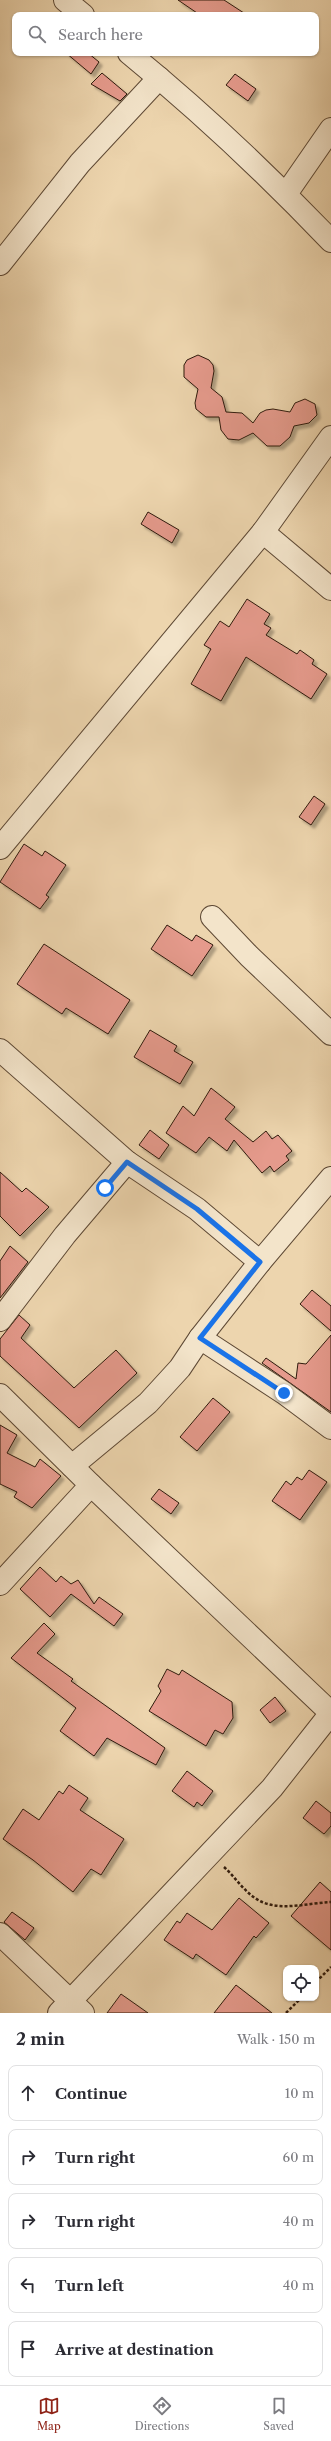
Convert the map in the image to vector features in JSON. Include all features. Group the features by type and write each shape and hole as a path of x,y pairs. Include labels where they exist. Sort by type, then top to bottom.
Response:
{"street":[{"path":"65,0 79,12"},
{"path":"133,56 159,78 286,194 331,241"},
{"path":"0,264 80,163 159,78"},
{"path":"286,194 331,129"},
{"path":"0,848 263,532 331,437"},
{"path":"263,532 331,589"},
{"path":"212,916 249,956 331,1034"},
{"path":"0,1050 127,1162 197,1209 260,1262"},
{"path":"0,1320 65,1235 127,1162"},
{"path":"72,1466 148,1403 180,1368 200,1338 260,1262 331,1178"},
{"path":"200,1338 284,1393 331,1428"},
{"path":"0,1395 91,1486 331,1713 272,1788 71,2009 0,1934"},
{"path":"0,1584 91,1486"}],"path":[{"path":"210,1855 245,1890 263,1903 283,1906 331,1902"},
{"path":"319,1979 331,1967"},
{"path":"286,2013 297,2001"}],"building":[{"path":"178,0 224,0 242,12 196,12"},
{"path":"70,56 92,56 99,62 91,74"},
{"path":"102,73 127,94 120,101 91,84"},
{"path":"235,74 256,89 248,101 226,85"},
{"path":"198,355 209,360 213,365 214,371 211,388 222,397 226,412 242,413 253,423 260,413 266,410 273,409 290,412 295,403 305,399 315,404 317,415 309,423 294,426 290,437 280,446 267,446 253,433 239,440 228,439 221,430 219,417 206,417 196,409 195,403 198,389 184,377 184,365 187,360"},
{"path":"148,512 179,530 172,543 141,524"},
{"path":"247,599 270,614 264,624 271,628 266,635 297,654 300,650 314,660 312,664 327,674 311,699 246,657 221,701 191,684 211,649 204,645 220,621 229,627"},
{"path":"314,796 325,804 311,825 299,817"},
{"path":"24,844 42,856 45,851 66,865 46,895 49,897 40,909 0,882"},
{"path":"167,925 192,941 196,935 213,945 192,976 151,949"},
{"path":"44,944 130,1000 108,1034 66,1008 62,1014 17,984"},
{"path":"150,1030 177,1046 174,1051 193,1062 180,1084 134,1057"},
{"path":"211,1088 235,1107 225,1119 253,1142 266,1131 272,1139 278,1135 292,1151 286,1156 289,1160 274,1172 270,1166 262,1173 234,1140 227,1151 209,1137 196,1153 166,1133 183,1106 194,1116"},
{"path":"150,1130 169,1145 159,1159 139,1145"},
{"path":"0,1172 22,1192 26,1188 49,1207 20,1236 0,1216"},
{"path":"10,1246 28,1262 0,1298 0,1261"},
{"path":"312,1290 331,1306 331,1331 300,1304"},
{"path":"19,1315 30,1325 21,1338 74,1388 116,1350 137,1373 79,1428 0,1356 0,1339"},
{"path":"331,1335 331,1412 262,1363 266,1358 296,1379 298,1363 306,1364"},
{"path":"213,1398 230,1412 197,1451 180,1437"},
{"path":"0,1425 17,1435 7,1453 35,1467 40,1459 61,1476 32,1508 14,1497 17,1492 0,1484"},
{"path":"309,1470 327,1482 300,1520 272,1501 286,1481 291,1485 297,1477 302,1480"},
{"path":"159,1489 179,1503 171,1514 151,1499"},
{"path":"40,1567 56,1582 61,1576 71,1584 78,1580 94,1604 99,1597 123,1614 114,1626 71,1594 50,1617 20,1589"},
{"path":"44,1623 55,1634 37,1653 73,1679 71,1681 165,1748 156,1765 107,1738 94,1756 60,1731 76,1708 11,1658"},
{"path":"167,1669 179,1675 182,1670 232,1702 233,1718 223,1734 215,1730 206,1746 149,1711 161,1691 158,1686"},
{"path":"275,1697 286,1711 270,1723 260,1710"},
{"path":"187,1771 213,1791 202,1806 197,1802 194,1807 172,1791"},
{"path":"69,1785 88,1798 80,1810 124,1839 101,1875 91,1869 73,1892 33,1860 3,1839 23,1809 39,1820 59,1791 63,1794"},
{"path":"316,1801 331,1813 331,1826 324,1834 303,1818"},
{"path":"320,1882 331,1892 331,1950 291,1916"},
{"path":"239,1898 269,1923 256,1938 254,1936 226,1975 196,1954 193,1959 164,1940 177,1921 180,1923 187,1913 212,1930"},
{"path":"12,1912 34,1928 25,1940 4,1922"},
{"path":"236,1985 272,2013 214,2013"},
{"path":"121,1994 148,2013 107,2013"}],"route":[{"path":"105,1188 127,1162 197,1209 260,1262 200,1338 284,1393"}]}
